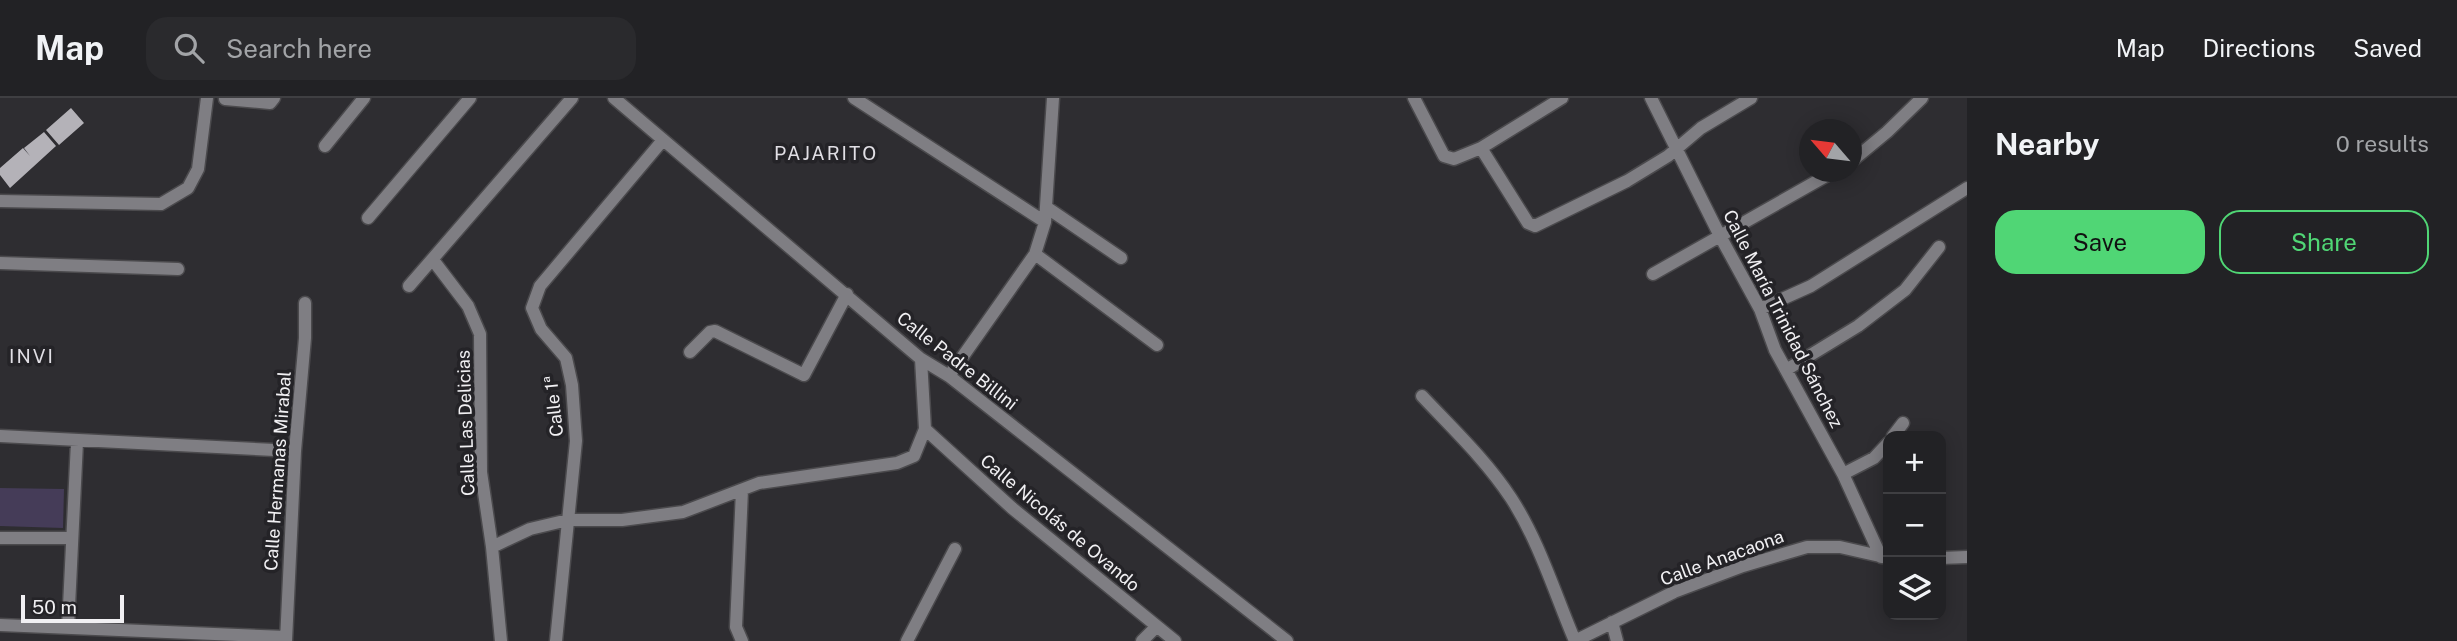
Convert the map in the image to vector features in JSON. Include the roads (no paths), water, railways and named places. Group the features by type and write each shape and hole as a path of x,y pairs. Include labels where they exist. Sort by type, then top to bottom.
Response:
{"street":[{"path":"0,201 161,204 188,188 198,169 207,98"},
{"path":"225,99 270,103 274,98"},
{"path":"325,146 364,98"},
{"path":"368,218 470,98"},
{"path":"409,286 572,98"},
{"name":"Calle Padre Billini","path":"614,98 921,359 950,376 1287,641"},
{"path":"853,98 1045,222"},
{"path":"950,376 1035,254 1045,222 1053,98"},
{"path":"1414,98 1444,156 1454,159 1481,148 1562,98"},
{"name":"Calle María Trinidad Sánchez","path":"1651,98 1760,309 1775,350 1883,553"},
{"path":"1481,148 1528,223 1535,226 1627,181 1677,148 1701,128 1751,98"},
{"path":"1862,153 1922,98"},
{"name":"Calle 1ª","path":"556,641 576,441 572,385 566,358 541,330 532,308 540,286 663,140"},
{"path":"1653,274 1815,182"},
{"path":"1760,309 1811,286 1967,188"},
{"path":"1046,207 1121,258"},
{"path":"1786,370 1858,326 1905,290 1939,247"},
{"path":"1035,254 1157,345"},
{"name":"Calle Las Delicias","path":"433,260 468,306 480,334 481,472 492,547 501,641"},
{"path":"0,263 178,269"},
{"path":"690,352 709,332 715,331 804,375 847,294"},
{"name":"Calle Hermanas Mirabal","path":"286,639 295,451 305,338 304,303"},
{"path":"492,547 530,529 568,520 622,520 683,512 759,483 897,463 914,456 925,429 921,359"},
{"path":"1422,397 1486,464 1512,500 1536,548 1575,641"},
{"path":"1897,431 1903,423"},
{"name":"Calle Nicolás de Ovando","path":"925,429 1012,508 1175,641"},
{"path":"0,436 295,451"},
{"path":"68,627 77,442"},
{"path":"1843,474 1874,458 1883,448"},
{"path":"742,490 741,557 736,615 736,626 742,641"},
{"path":"0,538 72,538"},
{"name":"Calle Anacaona","path":"1575,641 1674,592 1743,566 1807,547 1840,547 1883,557"},
{"path":"907,641 955,549"},
{"path":"1946,558 1967,558"},
{"path":"1612,622 1617,641"},
{"path":"0,625 286,639"},
{"path":"1142,641 1156,627"}],"district":[{"name":"PAJARITO","path":"826,153"},
{"name":"INVI","path":"32,356"}]}
